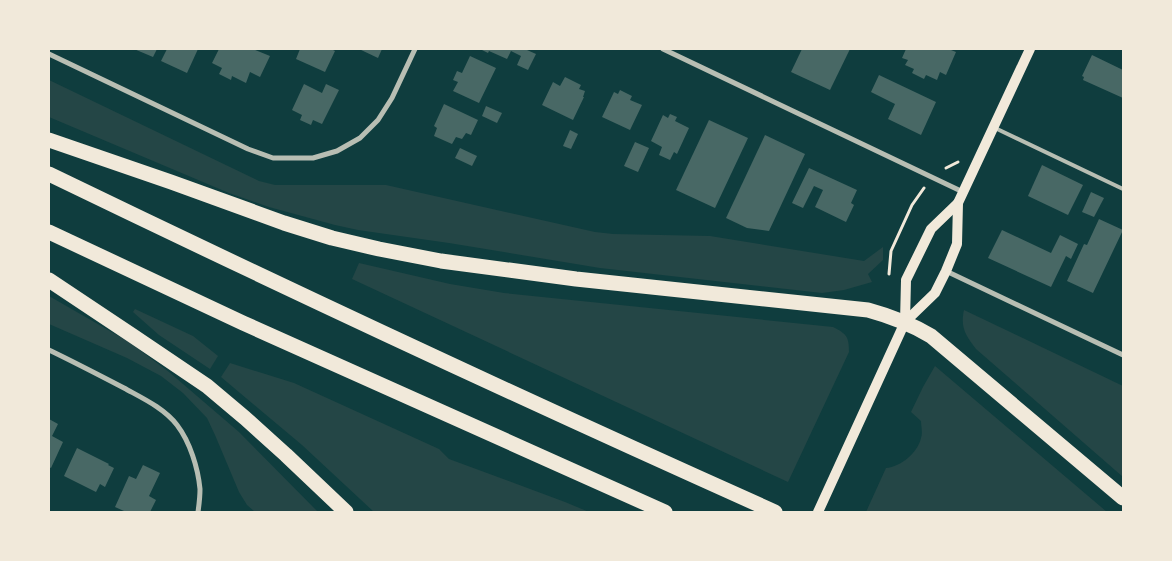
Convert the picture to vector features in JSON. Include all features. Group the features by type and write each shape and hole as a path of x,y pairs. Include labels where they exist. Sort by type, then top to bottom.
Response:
{"highway":[{"path":"49,140 284,223 379,250 441,261 576,279 868,310 887,315 921,330 936,340 1123,498"},
{"path":"49,174 262,277 775,512"},
{"path":"49,232 251,327 665,512"},
{"path":"49,280 207,386 280,449 346,512"}],"main road":[{"path":"905,322 906,280 931,229 958,203 1030,49"},
{"path":"818,512 905,322 934,293 946,271 957,244 958,203"}],"street":[{"path":"49,54 248,149 274,158 313,158 337,151 360,138 378,120 392,98 415,49"},
{"path":"663,49 963,192"},
{"path":"946,271 1123,355"},
{"path":"49,350 138,396 158,408 176,425 188,444 196,469 200,490 198,512"}],"lane":[{"path":"993,127 1123,189"}],"path":[{"path":"891,263 892,250 912,205 922,192"}],"shaded area":[{"path":"49,80 259,181 275,185 386,185 595,232 710,236 864,261 883,247 883,260 868,274 872,282 844,290 822,293 600,268 358,230 269,207 229,193 49,117"},
{"path":"359,263 450,284 504,293 833,327 846,336 849,352 788,482 352,279"},
{"path":"49,296 129,342 169,372 239,432 318,512 255,512 247,505 239,492 207,418 183,393 161,376 127,358 49,324"},
{"path":"135,309 193,336 218,356 210,369 159,335 133,312"},
{"path":"964,310 1123,386 1123,477 976,349 963,327"},
{"path":"230,363 294,383 439,449 449,459 589,512 374,512 302,445 221,377"},
{"path":"935,366 1107,512 866,512 886,468 903,462 913,453 919,443 922,434 921,421 911,412"}],"building":[{"path":"134,49 157,49 153,57"},
{"path":"167,49 198,49 187,73 161,61"},
{"path":"219,49 253,49 270,56 260,77 250,72 246,83 232,76 231,80 219,74 222,68 212,63"},
{"path":"300,49 331,49 335,51 325,72 296,59"},
{"path":"359,49 382,49 378,58"},
{"path":"480,49 528,49 536,54 528,70 517,65 521,56 511,51 507,59"},
{"path":"802,49 850,49 830,90 791,72"},
{"path":"906,49 952,49 956,52 946,75 940,72 937,80 926,75 924,79 912,73 914,69 905,65 908,60 902,58"},
{"path":"1092,55 1123,70 1123,98 1083,80 1084,77 1082,76"},
{"path":"470,56 496,68 479,103 453,91 458,82 453,80 457,71 462,73"},
{"path":"879,75 936,102 921,135 888,119 895,104 871,92"},
{"path":"565,77 581,85 579,89 585,91 573,120 542,105 553,82 560,86"},
{"path":"304,84 322,93 326,84 339,90 322,124 313,120 311,125 300,120 302,115 292,110"},
{"path":"620,90 632,96 630,100 642,105 630,130 602,117 614,92 618,94"},
{"path":"444,104 478,120 471,135 466,133 462,139 456,137 452,144 434,136 437,128 434,126"},
{"path":"486,106 502,113 497,123 482,116"},
{"path":"670,114 677,117 675,121 689,128 677,154 674,152 670,160 659,155 662,147 651,141 663,115 668,118"},
{"path":"709,120 748,138 715,208 676,190"},
{"path":"570,130 578,134 571,149 563,146"},
{"path":"765,135 805,154 769,231 747,228 726,218"},
{"path":"635,142 649,148 638,172 624,166"},
{"path":"460,148 477,156 472,166 455,158"},
{"path":"1042,165 1083,185 1068,215 1028,196"},
{"path":"809,168 857,190 851,203 854,205 846,222 815,207 823,190 814,186 803,208 792,203"},
{"path":"1091,192 1104,198 1094,217 1082,212"},
{"path":"1099,219 1123,230 1093,293 1067,281 1084,244 1087,245"},
{"path":"1002,230 1051,253 1060,235 1078,244 1071,259 1066,256 1051,287 988,258"},
{"path":"49,419 58,424 52,436 63,442 51,468 49,467"},
{"path":"77,448 114,468 105,487 100,484 96,492 64,476"},
{"path":"143,465 160,473 149,496 156,500 150,512 123,512 115,507 129,476 136,479"}]}
